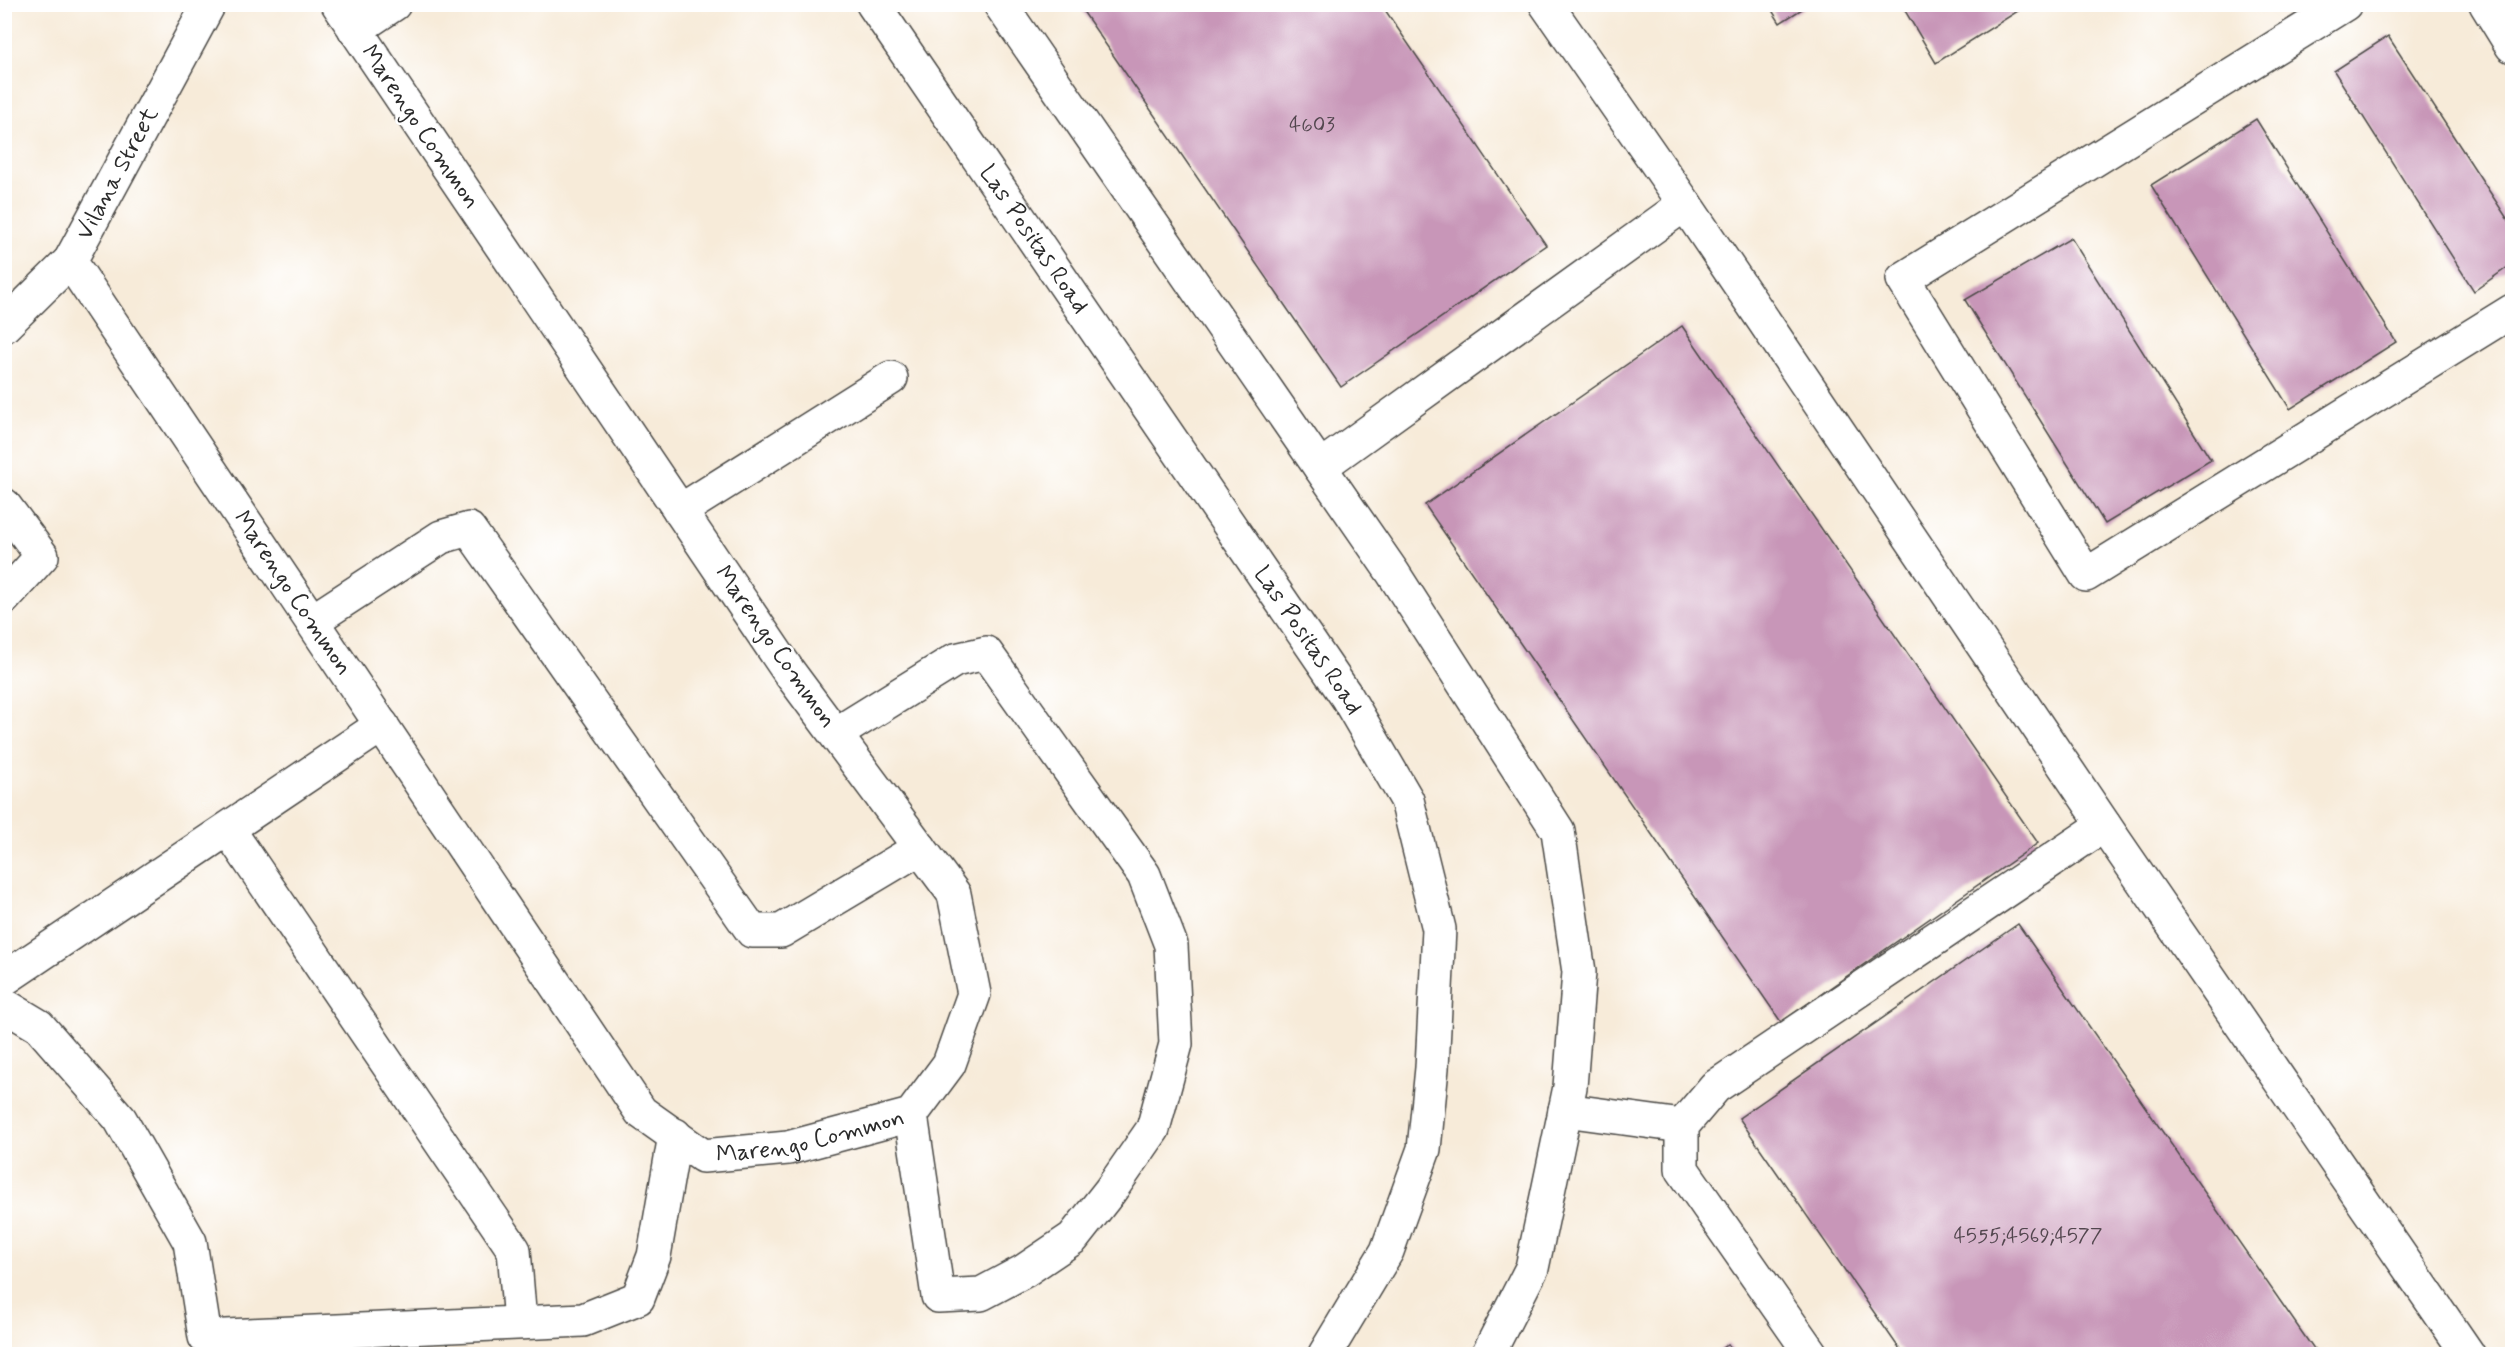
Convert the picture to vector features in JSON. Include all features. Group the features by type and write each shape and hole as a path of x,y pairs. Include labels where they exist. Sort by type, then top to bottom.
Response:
{"street":[{"name":"Vilana Street","path":"4,326 70,261 209,4"},
{"path":"346,17 394,4"},
{"name":"Las Positas Road","path":"873,4 1347,697 1407,800 1439,929 1432,1068 1424,1149 1387,1251 1325,1354"},
{"path":"1000,4 1393,573 1558,831 1579,972 1570,1087 1533,1268 1488,1354"},
{"path":"1546,4 1685,204 2104,825 2468,1354"},
{"path":"2345,4 1903,279 2086,575 2512,311"},
{"path":"2486,4 2512,46"},
{"name":"Marengo Common","path":"70,261 641,1112 704,1156 788,1148 911,1115 949,1064 974,994 954,894 789,672 346,17"},
{"path":"1320,467 1685,204"},
{"path":"680,511 891,378"},
{"path":"4,504 42,556 4,598"},
{"path":"312,621 441,537 469,529 752,931 781,931 920,848"},
{"path":"836,734 955,660 986,653 1144,875 1171,945 1176,1044 1153,1129 1110,1191 1073,1238 1024,1271 981,1294 938,1296 911,1115"},
{"path":"4,979 382,725"},
{"path":"1811,1354 1682,1169 1682,1126 1715,1087 2104,825"},
{"path":"228,829 514,1250 520,1322"},
{"path":"4,1005 39,1026 120,1119 190,1242 205,1337 583,1320 638,1298 654,1256 675,1135"},
{"path":"1565,1110 1682,1126"}],"building":[{"path":"1078,4 1381,4 1546,245 1341,387"},
{"path":"1768,4 1810,4 1780,23"},
{"path":"1901,4 2029,4 1936,63"},
{"path":"2388,36 2512,226 2512,264 2474,291 2334,71"},
{"path":"2256,119 2396,342 2290,409 2151,185"},
{"path":"2071,238 2211,460 2105,524 1965,300"},
{"path":"1682,326 2038,843 1781,1022 1425,505"},
{"path":"2018,924 2317,1354 1903,1354 1739,1118"},
{"path":"1728,1344 1735,1354 1713,1354"}]}
